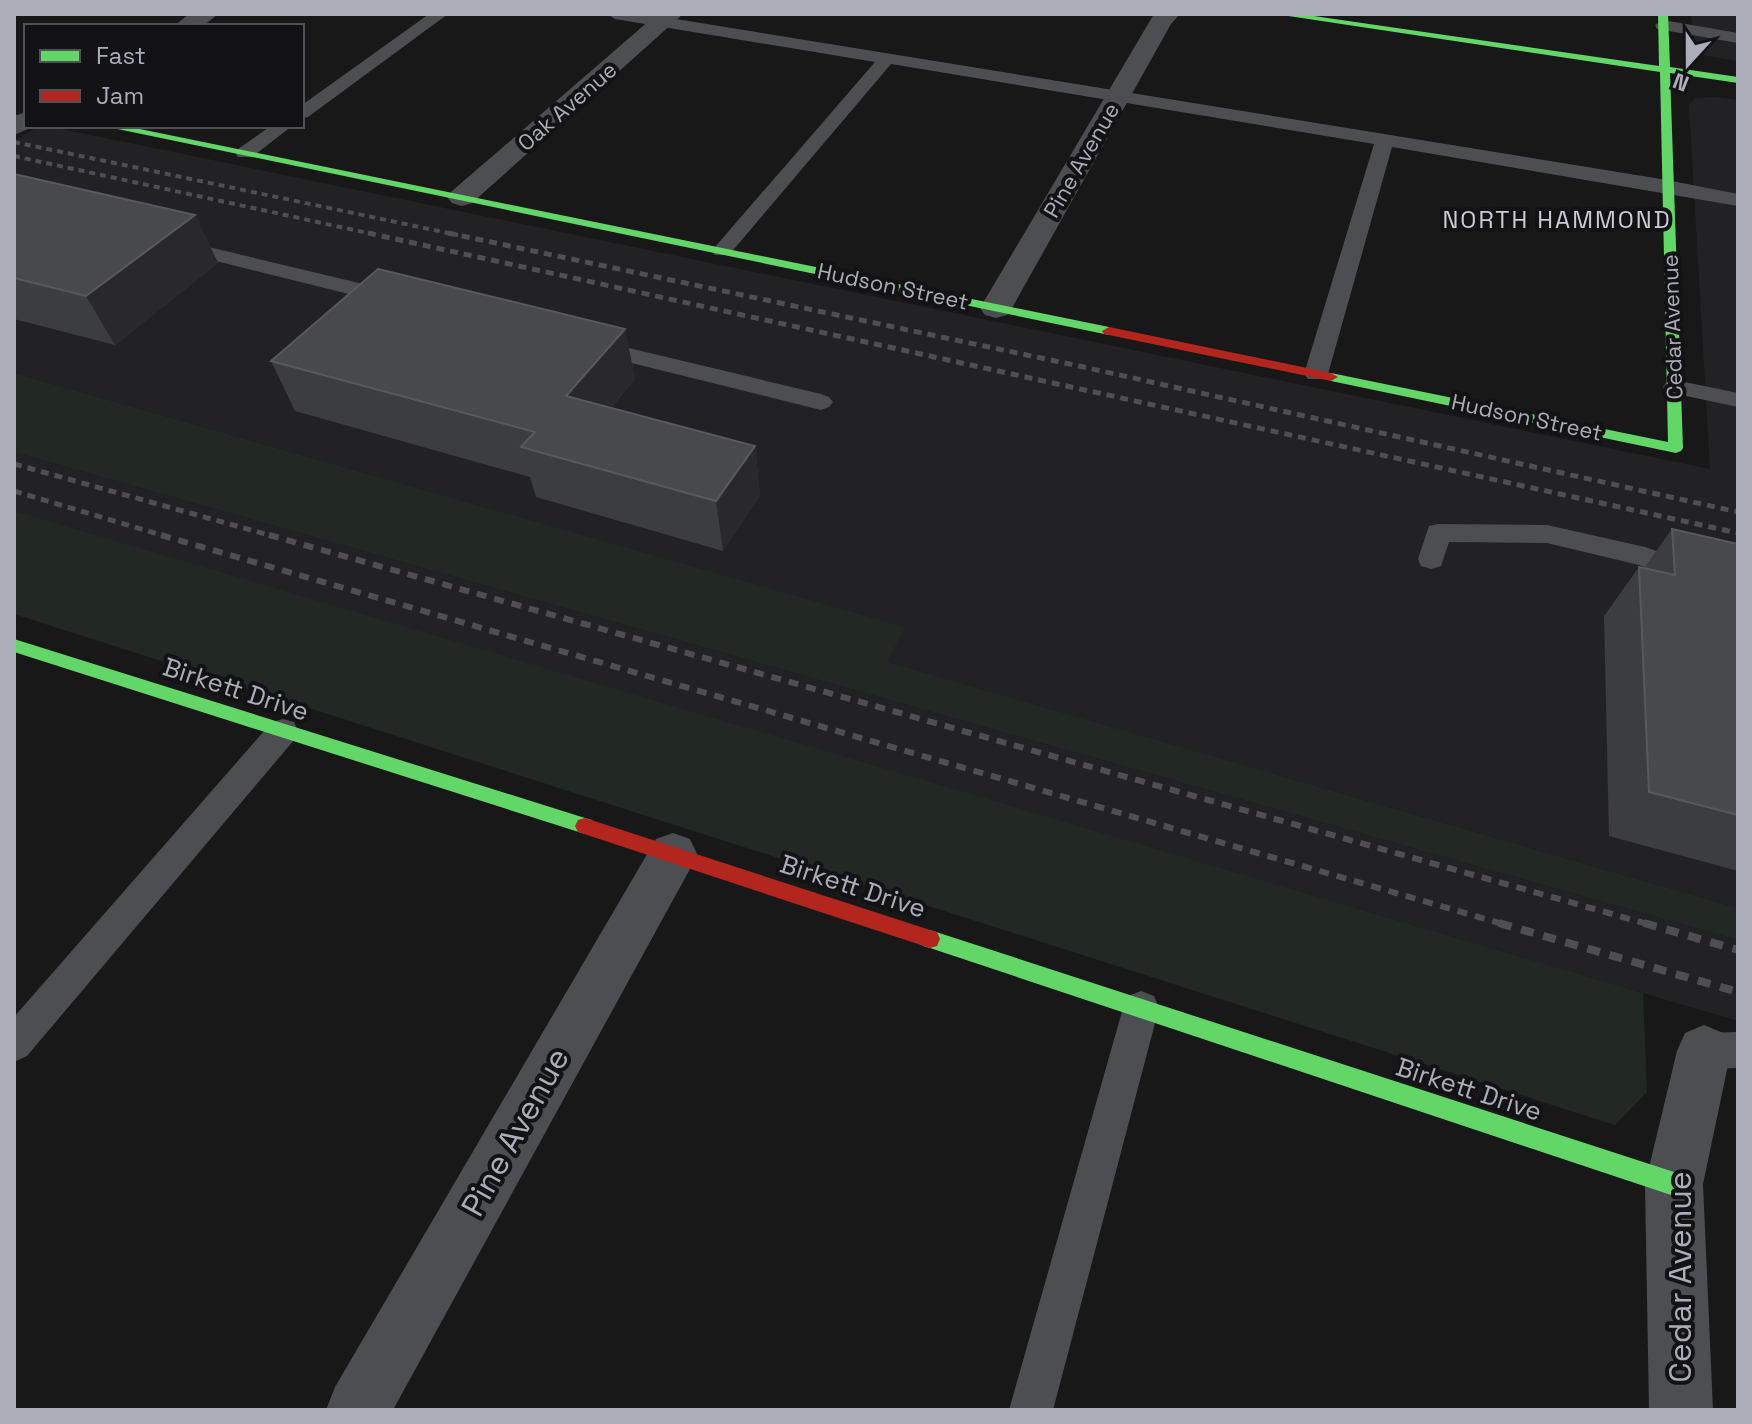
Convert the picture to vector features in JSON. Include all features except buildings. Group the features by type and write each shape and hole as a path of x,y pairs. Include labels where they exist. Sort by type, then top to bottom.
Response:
{"street":[{"name":"Pine Avenue","path":"996,308 1161,20 1168,14"},
{"path":"1280,14 1738,80"},
{"name":"Oak Avenue","path":"462,197 667,18"},
{"name":"Cedar Avenue","path":"1663,19 1676,448"},
{"name":"Hudson Street","path":"119,128 1676,448"},
{"name":"Birkett Drive","path":"14,645 673,854 1674,1184"},
{"name":"Pine Avenue","path":"358,1410 673,854"},
{"name":"Cedar Avenue","path":"1681,1410 1674,1184 1721,1051"}],"lane":[{"path":"304,112 440,14"},
{"path":"615,14 667,18 887,58 1738,200"},
{"path":"1663,19 1738,38"},
{"path":"722,251 887,58"},
{"path":"245,153 280,128"},
{"path":"1316,374 1385,139"},
{"path":"156,240 419,304"},
{"path":"573,342 821,402"},
{"path":"1675,387 1738,400"},
{"path":"1431,559 1438,533 1547,534 1645,557 1738,591"},
{"path":"14,1044 283,731"},
{"path":"1031,1410 1141,1008"}],"shaded area":[{"path":"1691,14 1738,14 1738,61 1695,54"},
{"path":"1695,98 1738,100 1738,908 886,662 904,627 14,373 14,141 36,128 57,128 1710,469 1689,105"},
{"path":"14,373 905,627 887,662 1738,908 1738,940 14,452"},
{"path":"14,452 1738,940 1738,1021 46,522 14,511"},
{"path":"14,511 1643,993 1647,1092 1615,1125 14,614"}],"railway":[{"path":"14,142 458,235"},
{"path":"14,156 377,235"},
{"path":"368,233 1738,533"},
{"path":"448,233 1079,366 1738,512"},
{"path":"14,464 276,537"},
{"path":"14,491 168,537"},
{"path":"161,535 1506,925"},
{"path":"269,535 1649,924"},
{"path":"1499,923 1738,992"},
{"path":"1644,923 1649,924"},
{"path":"1649,924 1738,950"}],"traffic: fast":[{"path":"1280,14 1738,80"},
{"path":"1331,377 1676,448 1663,14"},
{"path":"119,128 1109,331"},
{"path":"14,645 585,826"},
{"path":"930,939 1674,1184"}],"traffic: jam":[{"path":"1109,331 1331,377"},
{"path":"585,826 930,939"}],"district":[{"name":"NORTH HAMMOND","path":"1557,220"}]}
